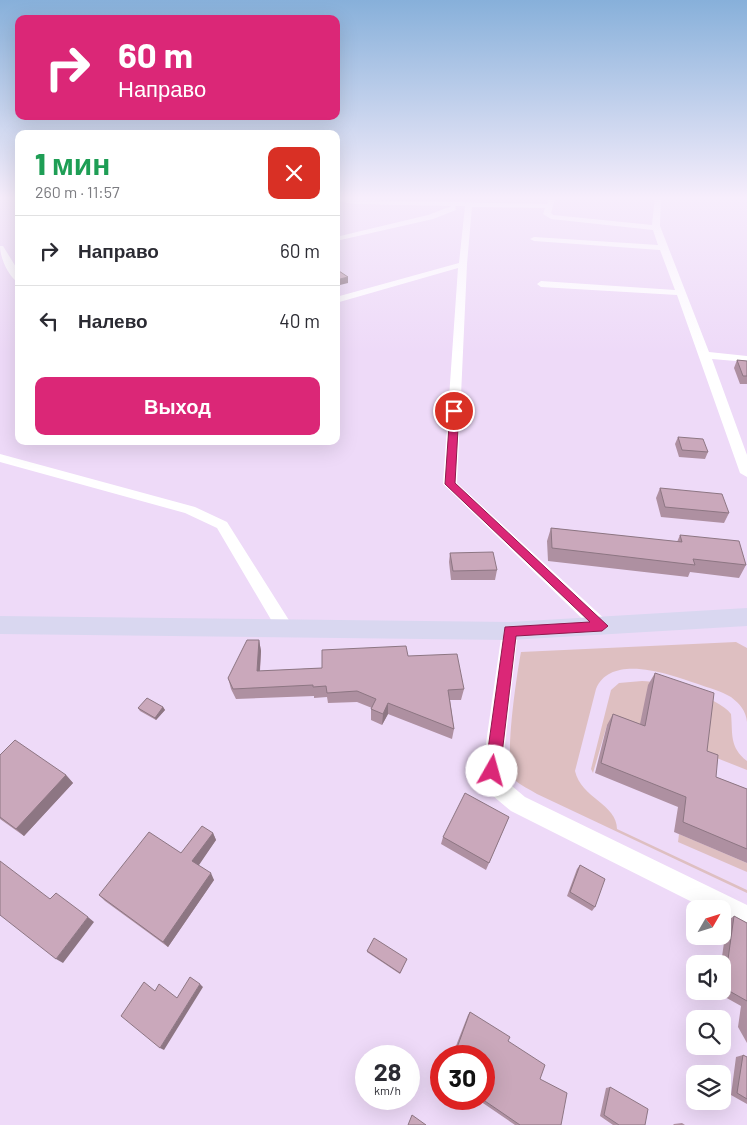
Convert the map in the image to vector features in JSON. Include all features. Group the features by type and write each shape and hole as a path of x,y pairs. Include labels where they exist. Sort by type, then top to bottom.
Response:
{"street":[{"path":"0,248 4,263 15,275"},
{"path":"464,248 450,484 602,626"},
{"path":"663,248 705,355 747,473"},
{"path":"340,299 463,264"},
{"path":"541,284 680,293"},
{"path":"705,355 747,359"},
{"path":"0,458 190,510 222,525 286,630"},
{"path":"0,625 286,630 510,631 747,617"},
{"path":"510,631 492,771 500,789 518,804 747,917"}],"shaded area":[{"path":"736,642 747,648 747,722 740,705 731,697 719,691 687,680 643,669 615,671 604,678 596,689 575,771 584,788 611,813 617,829 747,890 747,893 537,794 514,779 511,770 510,738 521,652"},
{"path":"642,681 690,691 725,708 731,714 733,740 737,751 747,761 747,770 699,751 638,737 607,725 593,773 591,769 611,690 619,683"},
{"path":"679,834 747,863 747,872 678,842"}],"building":[{"path":"340,272 348,277 340,279"},
{"path":"737,360 747,361 747,376 743,376"},
{"path":"678,437 703,439 708,452 682,450"},
{"path":"660,488 722,494 729,513 665,507"},
{"path":"551,528 682,542 680,535 739,541 746,565 693,559 695,565 552,548"},
{"path":"493,552 497,570 453,571 450,553"},
{"path":"247,640 259,640 257,671 322,668 322,650 406,646 408,656 457,654 464,689 448,690 454,729 388,703 383,714 371,709 376,699 357,691 327,693 326,686 313,687 313,685 233,689 228,678"},
{"path":"655,673 714,693 707,751 718,755 716,777 747,789 747,849 683,822 686,797 601,763 613,714 645,726"},
{"path":"147,698 163,707 155,718 138,708"},
{"path":"15,740 66,775 16,829 0,817 0,755"},
{"path":"465,793 509,817 489,863 443,837"},
{"path":"202,826 213,833 192,861 211,873 163,942 99,895 149,832 181,853"},
{"path":"0,861 50,899 56,893 88,917 56,959 0,915"},
{"path":"580,865 605,879 595,907 570,892"},
{"path":"734,916 747,923 747,1001 731,992 731,955 729,955"},
{"path":"374,938 407,959 400,973 367,951"},
{"path":"190,977 200,984 160,1048 121,1016 144,982 155,991 159,984 177,998"},
{"path":"470,1012 510,1037 508,1041 545,1065 540,1079 567,1093 561,1125 520,1125 495,1108 495,1045 458,1045"},
{"path":"743,1055 747,1057 747,1099 737,1093"},
{"path":"610,1087 648,1109 645,1125 619,1125 604,1115"},
{"path":"412,1115 426,1125 408,1125"}],"route":[{"path":"454,411 450,484 602,626 510,631 492,771"}]}
